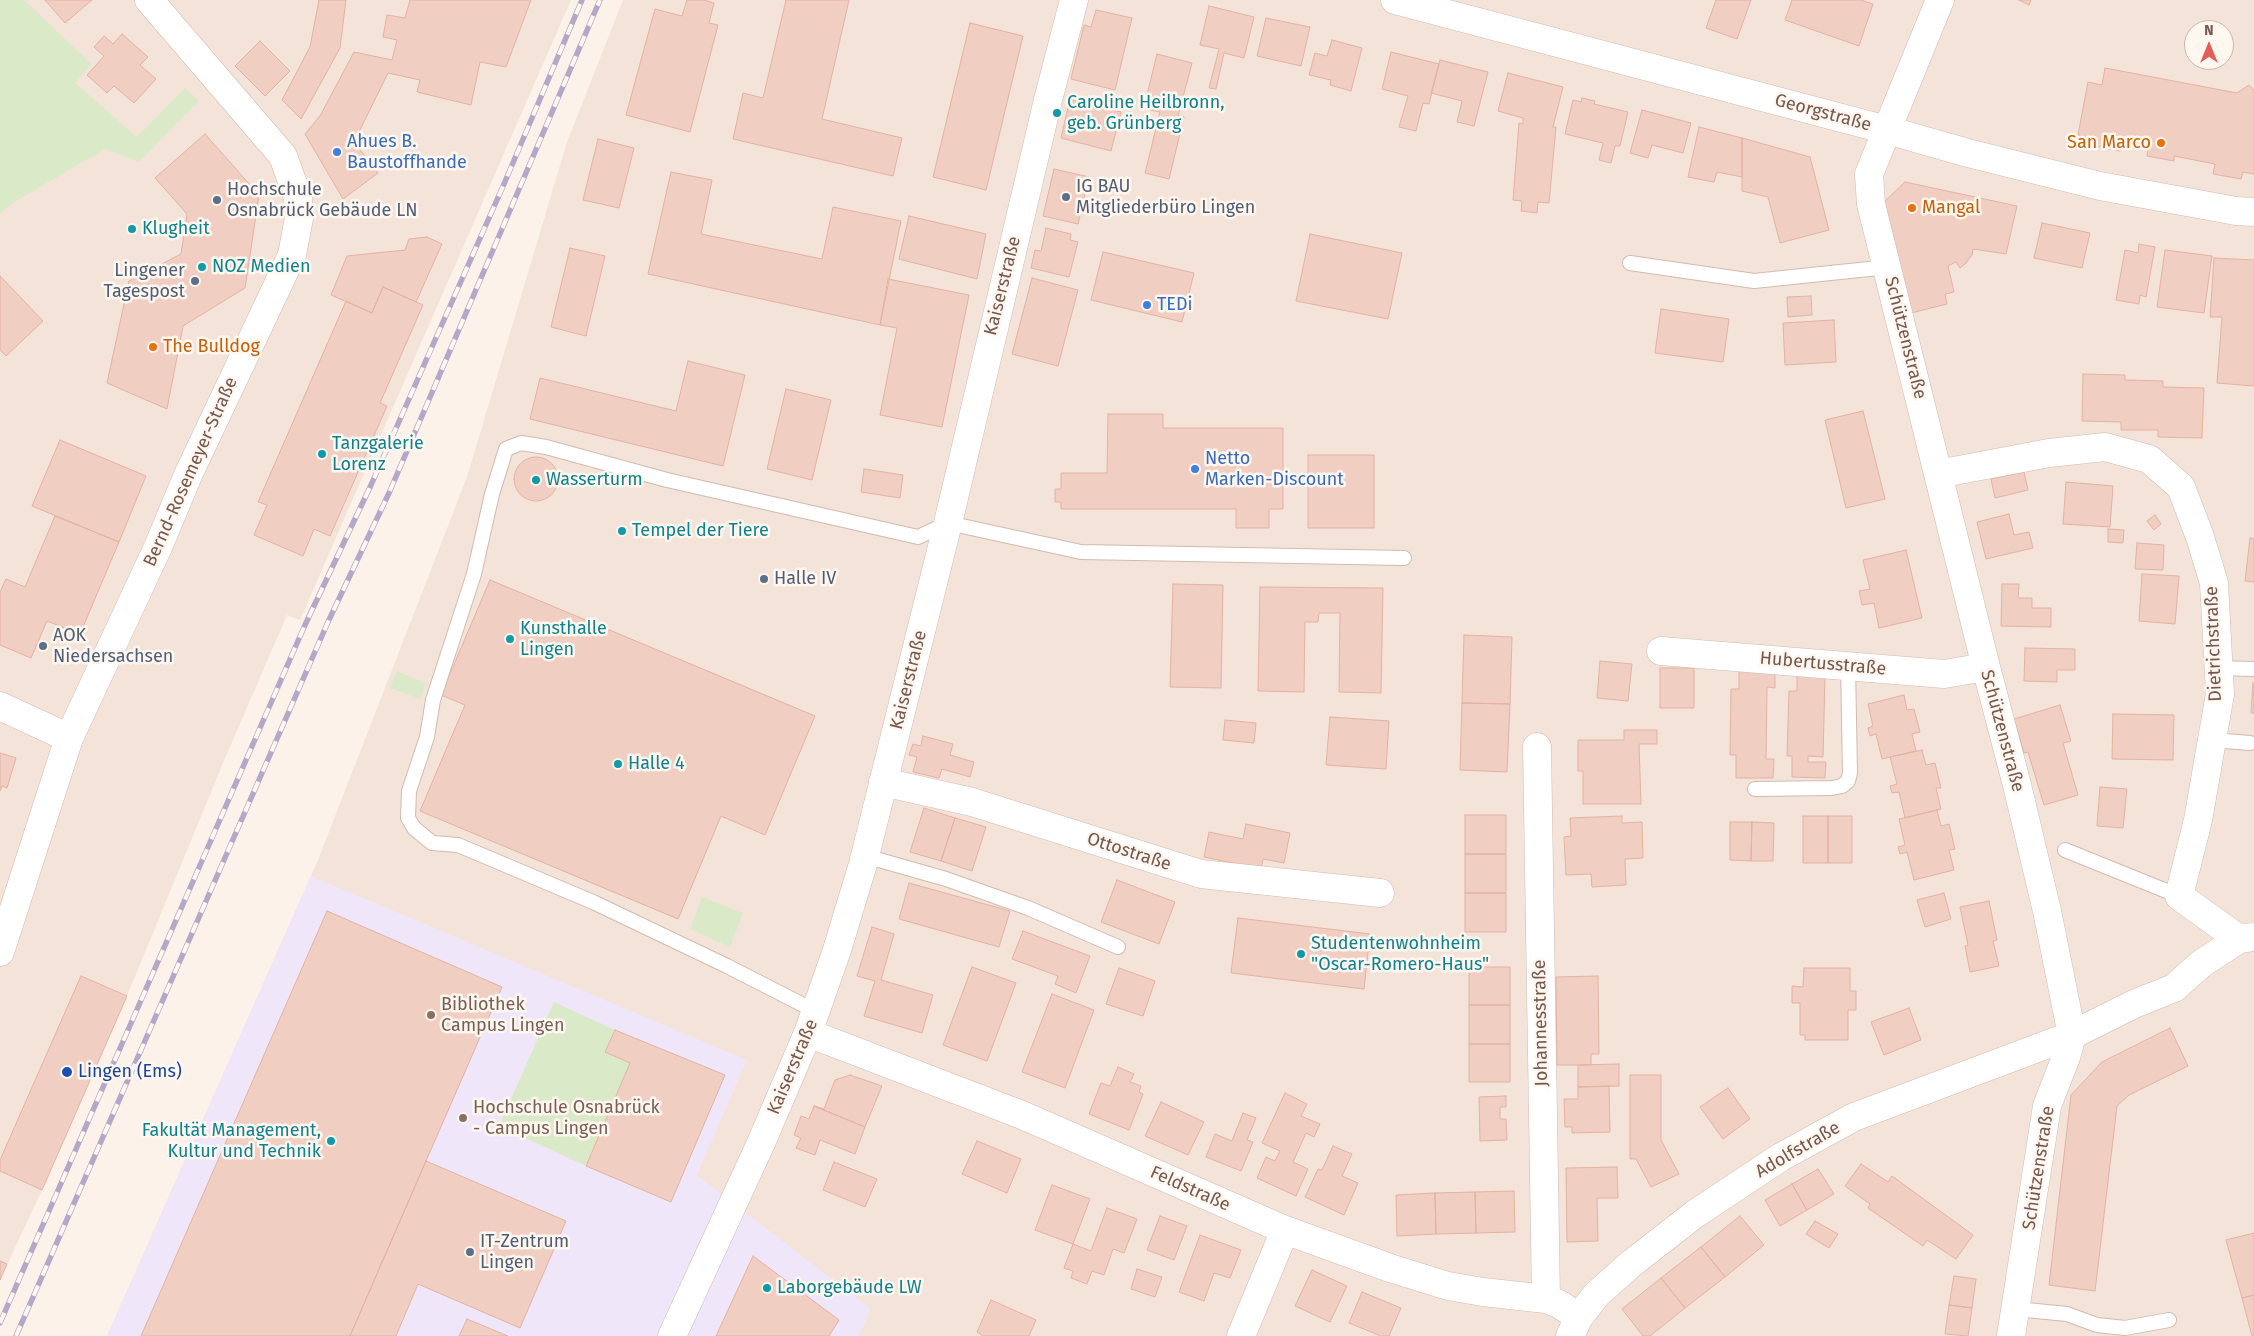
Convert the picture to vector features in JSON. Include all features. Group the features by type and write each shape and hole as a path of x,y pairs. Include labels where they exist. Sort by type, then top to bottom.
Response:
{"street":[{"name":"Bernd-Rosemeyer-Straße","path":"0,952 69,738 158,547 188,475 292,255 299,218 298,198 283,156 149,0"},
{"name":"Kaiserstraße","path":"672,1336 760,1143 812,1022 865,856 948,523 982,371 1074,0"},
{"name":"Schützenstraße","path":"1940,0 1869,174 1871,204 2019,794 2047,911 2072,1035 2066,1057 2047,1106 2011,1336"},
{"name":"Georgstraße","path":"1405,1 1968,153 2100,186 2236,211 2254,212"},
{"name":"Dietrichstraße","path":"1938,474 2049,453 2105,447 2149,459 2181,487 2200,537 2214,583 2220,694 2198,820 2179,896"},
{"name":"Hubertusstraße","path":"1661,651 1944,674 1986,667"},
{"path":"0,706 69,738"},
{"name":"Johannesstraße","path":"1537,747 1546,1299"},
{"name":"Ottostraße","path":"883,782 972,802 1200,874 1380,893"},
{"path":"2179,896 2247,938"},
{"name":"Adolfstraße","path":"1574,1326 1597,1294 1632,1262 1695,1214 1780,1157 1854,1117 2072,1035 2134,1004 2174,988 2201,964 2247,938"},
{"name":"Feldstraße","path":"812,1022 1285,1230 1390,1268 1448,1286 1546,1299 1559,1304 1574,1326"},
{"path":"1241,1336 1285,1230"}],"lane":[{"path":"1630,263 1754,281 1888,267"},
{"path":"812,1022 719,962 593,902 458,845 432,842 414,828 408,818 409,791 427,737 433,700 474,574 492,494 506,449 522,444 546,447 667,480 918,537 948,523 1081,552 1404,558"},
{"path":"1756,789 1832,788 1842,786 1848,781 1850,773 1848,666"},
{"path":"2218,668 2254,669"},
{"path":"2212,740 2250,743"},
{"path":"2065,850 2179,896"},
{"path":"865,856 955,882 1028,908 1118,947"},
{"path":"2016,1309 2068,1314 2097,1326 2125,1328 2169,1320"}],"shaded area":[{"path":"0,0 571,0 300,620 287,615 223,763 127,996 82,977 0,1160"},
{"path":"623,0 2254,0 2254,1336 107,1336 318,860 467,477 567,142"},
{"name":"Hochschule Osnabrück - Campus Lingen","path":"311,876 747,1060 697,1175 871,1309 859,1336 107,1336"},
{"path":"0,1171 42,1190 0,1280"}],"green space":[{"path":"0,0 24,0 91,64 75,83 137,137 185,88 199,101 139,162 105,149 14,202 0,214"},
{"path":"397,671 425,683 421,699 390,688"},
{"path":"702,897 743,913 730,947 690,929"},
{"path":"554,1002 615,1030 605,1052 630,1063 586,1166 499,1126"}],"building":[{"path":"45,0 92,0 65,23"},
{"path":"319,0 346,0 340,48 301,119 282,100 310,47"},
{"path":"410,0 531,0 506,67 480,62 471,105 417,92 420,80 388,73 354,142 378,173 343,199 305,134 320,116 354,52 392,60 397,40 383,37 387,15 405,18"},
{"path":"687,0 704,0 714,3 709,23 718,25 690,132 626,115 655,9 682,16"},
{"path":"786,0 849,0 822,119 902,138 893,176 733,139 743,93 763,98"},
{"path":"1716,0 1751,0 1737,39 1706,28"},
{"path":"1792,0 1861,0 1873,4 1859,46 1785,20"},
{"path":"2019,0 2031,0 2029,5"},
{"path":"1209,6 1254,17 1244,58 1224,53 1216,89 1209,88 1219,49 1200,45"},
{"path":"1096,10 1132,18 1115,90 1071,79 1084,25 1091,27"},
{"path":"1266,18 1310,27 1301,66 1257,56"},
{"path":"970,23 1023,36 986,190 933,177"},
{"path":"122,34 148,57 140,65 156,79 134,103 114,86 107,93 87,75 104,56 94,47 104,36 113,44"},
{"path":"1332,40 1362,48 1351,91 1330,85 1331,80 1309,75 1315,53 1327,56"},
{"path":"260,41 290,71 265,96 235,66"},
{"path":"1391,52 1439,64 1429,104 1423,103 1416,131 1399,127 1408,96 1382,89"},
{"path":"1157,54 1192,63 1178,116 1184,117 1169,179 1145,173 1160,112 1150,110 1152,101 1146,99"},
{"path":"1440,60 1488,72 1474,126 1457,122 1462,101 1431,93"},
{"path":"2105,68 2237,93 2249,85 2254,90 2254,174 2243,172 2241,179 2213,174 2215,164 2174,156 2174,161 2147,156 2148,148 2122,143 2120,151 2095,146 2096,139 2078,135 2088,82 2102,85"},
{"path":"1508,73 1563,87 1553,127 1556,127 1549,203 1538,202 1537,213 1521,211 1522,201 1513,200 1519,123 1523,124 1523,118 1498,111"},
{"path":"1582,98 1595,101 1594,104 1628,112 1620,146 1615,146 1611,163 1599,160 1603,143 1565,134 1573,100 1581,102"},
{"path":"1070,99 1121,112 1111,151 1061,138"},
{"path":"1642,110 1691,123 1683,153 1652,145 1648,158 1630,153"},
{"path":"1699,127 1742,138 1742,177 1717,172 1714,182 1688,177"},
{"name":"NOZ Medien","path":"205,134 259,195 245,288 183,326 167,409 107,383 129,281 181,254 187,214 155,178"},
{"path":"1742,138 1810,157 1829,230 1780,243 1768,197 1742,191"},
{"path":"598,139 634,148 619,208 583,200"},
{"path":"1054,169 1089,177 1078,224 1043,216"},
{"path":"671,172 712,180 701,234 822,259 833,207 901,221 880,325 648,274"},
{"path":"1905,182 2017,206 2006,254 1973,249 1972,255 1960,268 1956,262 1948,266 1954,292 1945,294 1947,304 1911,313 1883,203"},
{"path":"909,216 986,234 977,279 899,259"},
{"path":"2042,223 2090,233 2082,268 2034,258"},
{"path":"1046,228 1071,234 1070,240 1078,242 1069,277 1031,268 1035,250 1041,251"},
{"path":"1310,234 1402,253 1388,319 1296,301"},
{"path":"427,237 442,244 416,302 383,287 372,313 331,295 347,256 405,250 409,239"},
{"path":"2139,244 2155,247 2146,297 2140,295 2139,304 2116,300 2125,250 2138,253"},
{"path":"570,248 605,256 586,336 551,327"},
{"path":"2165,250 2212,256 2204,313 2157,307"},
{"path":"1103,252 1194,273 1182,322 1091,300"},
{"path":"2214,258 2254,260 2254,386 2217,383 2222,317 2210,317"},
{"path":"0,276 43,321 6,356 0,350"},
{"path":"1032,278 1078,290 1058,366 1012,354"},
{"path":"888,279 969,295 942,427 880,415 897,328 880,325"},
{"name":"Tanzgalerie Lorenz","path":"383,287 423,305 380,403 387,406 330,536 314,529 303,556 254,535 267,505 258,502 346,301 372,313"},
{"path":"1811,296 1812,315 1788,317 1787,297"},
{"path":"1661,309 1729,319 1723,362 1655,353"},
{"path":"1834,320 1836,362 1785,365 1783,323"},
{"path":"688,361 745,375 723,466 530,419 540,378 676,411"},
{"path":"2083,374 2125,375 2125,380 2163,381 2163,387 2204,388 2202,438 2158,437 2158,430 2121,430 2121,422 2082,421"},
{"path":"786,389 831,400 812,480 767,469"},
{"path":"1863,411 1885,499 1846,508 1825,420"},
{"name":"Netto Marken-Discount","path":"1108,414 1163,414 1163,428 1283,428 1283,509 1269,509 1269,528 1236,528 1236,509 1061,509 1061,502 1055,502 1055,489 1061,489 1061,473 1107,473"},
{"path":"60,440 146,476 119,542 32,506"},
{"path":"1308,455 1374,455 1374,528 1308,528"},
{"name":"Wasserturm","path":"540,457 552,463 557,470 557,488 552,495 545,500 532,501 524,498 517,491 514,475 517,467 524,460"},
{"path":"864,469 903,475 900,498 861,492"},
{"path":"2024,472 2028,490 1995,498 1991,479"},
{"path":"2066,482 2113,486 2110,527 2063,524"},
{"path":"2009,514 2014,535 2029,532 2033,548 1986,559 1977,522"},
{"path":"2155,515 2161,524 2154,530 2147,521"},
{"path":"55,516 119,542 80,634 47,621 31,658 0,645 0,592 6,579 25,587"},
{"path":"2108,529 2124,530 2123,543 2108,542"},
{"path":"2250,538 2254,539 2254,582 2245,581"},
{"path":"2137,543 2164,545 2163,570 2135,569"},
{"path":"1906,550 1922,618 1879,628 1874,603 1862,605 1859,591 1870,589 1863,560"},
{"path":"2142,574 2179,576 2175,624 2139,621"},
{"name":"Halle 4","path":"490,580 815,716 765,835 721,816 678,919 420,811 465,705 441,695"},
{"path":"1173,584 1223,585 1221,688 1170,687"},
{"path":"2002,584 2019,584 2018,598 2032,598 2032,608 2051,608 2051,627 2001,626"},
{"path":"1260,587 1383,588 1381,693 1339,692 1340,613 1319,613 1318,622 1305,622 1304,692 1258,691"},
{"path":"1464,635 1512,637 1510,704 1462,703"},
{"path":"2025,648 2075,649 2075,670 2057,670 2057,682 2024,681"},
{"path":"1600,661 1632,664 1628,701 1597,698"},
{"path":"1660,668 1694,668 1694,708 1660,708"},
{"path":"1739,669 1775,669 1775,688 1767,687 1766,759 1774,759 1773,778 1736,778 1736,755 1730,755 1731,689 1739,689"},
{"path":"1797,675 1825,676 1823,757 1808,756 1808,762 1826,762 1825,778 1792,777 1792,756 1787,756 1789,691 1797,691"},
{"path":"2253,683 2254,713 2251,713"},
{"path":"1904,695 1907,710 1914,709 1920,732 1912,734 1916,751 1882,759 1876,734 1870,736 1868,728 1873,726 1868,704"},
{"path":"1462,703 1510,704 1507,772 1460,770"},
{"path":"2060,705 2071,741 2063,743 2078,795 2044,805 2028,752 2024,753 2014,719"},
{"path":"2113,714 2174,715 2173,760 2112,759"},
{"path":"1330,717 1389,721 1386,769 1326,765"},
{"path":"1225,720 1256,723 1254,743 1223,740"},
{"path":"1624,730 1657,730 1657,744 1639,744 1641,804 1583,804 1583,771 1578,771 1578,740 1624,740"},
{"path":"923,736 953,744 950,755 974,762 970,777 942,769 939,778 913,772 917,757 909,755 913,744 921,746"},
{"path":"1922,750 1926,765 1935,763 1941,788 1936,788 1941,809 1905,818 1899,792 1892,793 1890,786 1897,784 1890,757"},
{"path":"0,753 16,758 7,788 2,786 0,791"},
{"path":"2100,787 2127,789 2123,828 2097,826"},
{"path":"924,808 955,818 941,861 910,852"},
{"path":"1937,810 1941,826 1949,824 1955,849 1949,850 1954,870 1914,880 1907,852 1900,854 1898,847 1905,845 1899,819"},
{"path":"1465,815 1506,815 1506,854 1465,854"},
{"path":"1622,816 1622,823 1642,822 1643,858 1625,859 1626,885 1592,887 1591,874 1566,875 1564,837 1571,836 1570,818"},
{"path":"1803,816 1828,816 1828,863 1803,863"},
{"path":"1828,816 1852,816 1852,863 1828,863"},
{"path":"955,818 986,827 972,871 941,861"},
{"path":"1730,822 1752,822 1751,861 1730,860"},
{"path":"1752,822 1774,823 1773,861 1751,861"},
{"path":"1246,824 1290,833 1284,863 1263,859 1261,869 1204,857 1209,832 1243,839"},
{"path":"1465,854 1506,854 1506,893 1465,893"},
{"path":"1117,880 1175,902 1159,944 1101,922"},
{"path":"909,883 1010,911 999,947 899,919"},
{"path":"1465,893 1506,893 1506,932 1465,932"},
{"path":"1944,893 1951,919 1925,927 1917,900"},
{"path":"1989,901 1997,940 1993,941 1999,966 1970,972 1965,946 1968,945 1960,907"},
{"name":"Fakultät Management, Kultur und Technik","path":"327,911 502,987 350,1336 141,1336"},
{"name":"Studentenwohnheim \"Oscar-Romero-Haus\"","path":"1238,918 1370,934 1364,989 1231,973"},
{"path":"872,927 894,934 881,980 933,995 922,1033 864,1016 875,981 857,976"},
{"path":"1023,931 1090,956 1076,993 1055,984 1058,976 1012,959"},
{"path":"972,967 1016,983 987,1061 943,1045"},
{"path":"1469,967 1510,967 1510,1005 1469,1005"},
{"path":"1119,968 1155,981 1143,1016 1106,1004"},
{"path":"1804,968 1850,968 1850,991 1856,991 1856,1010 1848,1010 1848,1040 1805,1040 1805,1035 1800,1035 1800,1003 1792,1003 1792,986 1803,987"},
{"path":"81,976 127,996 42,1190 0,1171 0,1160"},
{"path":"1598,976 1599,1054 1591,1054 1591,1065 1557,1065 1556,977"},
{"path":"1052,994 1094,1010 1065,1088 1022,1072"},
{"path":"1469,1005 1510,1005 1510,1044 1469,1044"},
{"path":"1909,1008 1921,1040 1884,1055 1871,1022"},
{"path":"2170,1028 2188,1066 2129,1095 2117,1106 2095,1291 2049,1285 2071,1095 2102,1062"},
{"path":"615,1030 725,1075 671,1202 586,1166 630,1063 605,1052"},
{"path":"1469,1044 1510,1044 1510,1082 1469,1082"},
{"path":"1619,1064 1619,1086 1578,1087 1578,1065"},
{"path":"1118,1067 1134,1074 1130,1082 1141,1086 1139,1092 1143,1094 1129,1130 1089,1114 1101,1083 1110,1086"},
{"path":"850,1075 882,1086 865,1127 814,1106 824,1109 835,1080"},
{"path":"1630,1075 1661,1075 1661,1140 1679,1174 1651,1187 1636,1159 1630,1159"},
{"path":"1609,1086 1610,1132 1572,1133 1572,1127 1565,1127 1564,1099 1578,1099 1578,1087"},
{"path":"1728,1088 1750,1119 1723,1139 1700,1107"},
{"path":"1285,1093 1307,1104 1301,1116 1320,1124 1314,1137 1306,1133 1293,1162 1308,1169 1296,1196 1257,1178 1266,1157 1275,1161 1280,1151 1262,1143"},
{"path":"1506,1096 1506,1107 1500,1107 1500,1119 1506,1119 1507,1140 1480,1141 1479,1097"},
{"path":"1161,1102 1204,1122 1188,1155 1145,1136"},
{"path":"814,1106 865,1127 855,1154 820,1140 815,1155 796,1148 801,1138 794,1135 801,1116 809,1119"},
{"path":"1243,1113 1256,1118 1247,1140 1253,1142 1241,1171 1206,1157 1215,1134 1232,1141"},
{"path":"977,1141 1021,1159 1007,1193 962,1174"},
{"path":"1333,1146 1352,1154 1342,1176 1358,1183 1344,1215 1305,1197 1318,1169 1322,1170"},
{"name":"IT-Zentrum Lingen","path":"426,1161 566,1221 520,1328 418,1284 396,1336 350,1336"},
{"path":"834,1162 877,1179 865,1207 823,1190"},
{"path":"1861,1164 1888,1182 1892,1176 1973,1235 1956,1259 1927,1240 1923,1246 1868,1208 1870,1204 1845,1186"},
{"path":"1617,1167 1618,1198 1597,1198 1598,1241 1567,1242 1566,1168"},
{"path":"1818,1169 1834,1194 1807,1210 1792,1184"},
{"path":"1792,1184 1807,1210 1780,1226 1765,1200"},
{"path":"1052,1185 1090,1199 1073,1244 1035,1230"},
{"path":"1514,1191 1515,1232 1476,1233 1475,1192"},
{"path":"1475,1192 1476,1233 1436,1234 1435,1193"},
{"path":"1435,1193 1436,1234 1397,1236 1396,1195"},
{"path":"1107,1208 1137,1219 1124,1253 1113,1249 1104,1275 1092,1271 1087,1284 1071,1278 1073,1271 1064,1268 1073,1244 1091,1251"},
{"path":"1160,1216 1187,1226 1174,1260 1147,1250"},
{"path":"1740,1216 1764,1245 1725,1277 1701,1247"},
{"path":"1815,1221 1838,1234 1829,1248 1806,1234"},
{"path":"2254,1233 2254,1295 2242,1298 2226,1240"},
{"path":"1200,1235 1241,1250 1230,1278 1214,1273 1204,1301 1179,1292"},
{"path":"1701,1247 1725,1277 1685,1308 1661,1278"},
{"name":"Laborgebäude LW","path":"753,1256 839,1320 829,1336 716,1336"},
{"path":"0,1261 7,1264 0,1280"},
{"path":"1137,1269 1162,1277 1155,1297 1131,1289"},
{"path":"1312,1270 1347,1286 1330,1322 1295,1306"},
{"path":"1954,1276 1976,1279 1972,1308 1949,1305"},
{"path":"1661,1278 1685,1308 1650,1336 1643,1336 1622,1309"},
{"path":"1362,1292 1401,1308 1389,1336 1381,1336 1349,1323"},
{"path":"2254,1295 2254,1336 2252,1336 2242,1298"},
{"path":"991,1300 1036,1320 1029,1336 983,1336 977,1332"},
{"path":"1949,1305 1972,1308 1968,1336 1945,1334"},
{"name":"IT-Zentrum Lingen","path":"467,1319 508,1336 459,1336"}],"railway":[{"path":"0,1323 305,625 371,485 504,184 582,0"},
{"path":"16,1336 328,622 389,493 600,0"}],"place":[{"name":"Caroline Heilbronn, geb. Grünberg","path":"1057,113"},
{"name":"San Marco","path":"2161,143"},
{"name":"Ahues B. Baustoffhande","path":"337,152"},
{"name":"IG BAU Mitgliederbüro Lingen","path":"1066,197"},
{"name":"Hochschule Osnabrück Gebäude LN","path":"217,200"},
{"name":"Mangal","path":"1912,208"},
{"name":"Klugheit","path":"132,229"},
{"name":"NOZ Medien","path":"202,267"},
{"name":"Lingener Tagespost","path":"195,281"},
{"name":"TEDi","path":"1147,305"},
{"name":"The Bulldog","path":"153,347"},
{"name":"Tanzgalerie Lorenz","path":"322,454"},
{"name":"Netto Marken-Discount","path":"1195,469"},
{"name":"Wasserturm","path":"536,480"},
{"name":"Tempel der Tiere","path":"622,531"},
{"name":"Halle IV","path":"764,579"},
{"name":"Kunsthalle Lingen","path":"510,639"},
{"name":"AOK Niedersachsen","path":"43,646"},
{"name":"Halle 4","path":"618,764"},
{"name":"Studentenwohnheim \"Oscar-Romero-Haus\"","path":"1301,954"},
{"name":"Bibliothek Campus Lingen","path":"431,1015"},
{"name":"Lingen (Ems)","path":"67,1072"},
{"name":"Hochschule Osnabrück - Campus Lingen","path":"463,1118"},
{"name":"Fakultät Management, Kultur und Technik","path":"331,1141"},
{"name":"IT-Zentrum Lingen","path":"470,1252"},
{"name":"Laborgebäude LW","path":"767,1288"}]}
